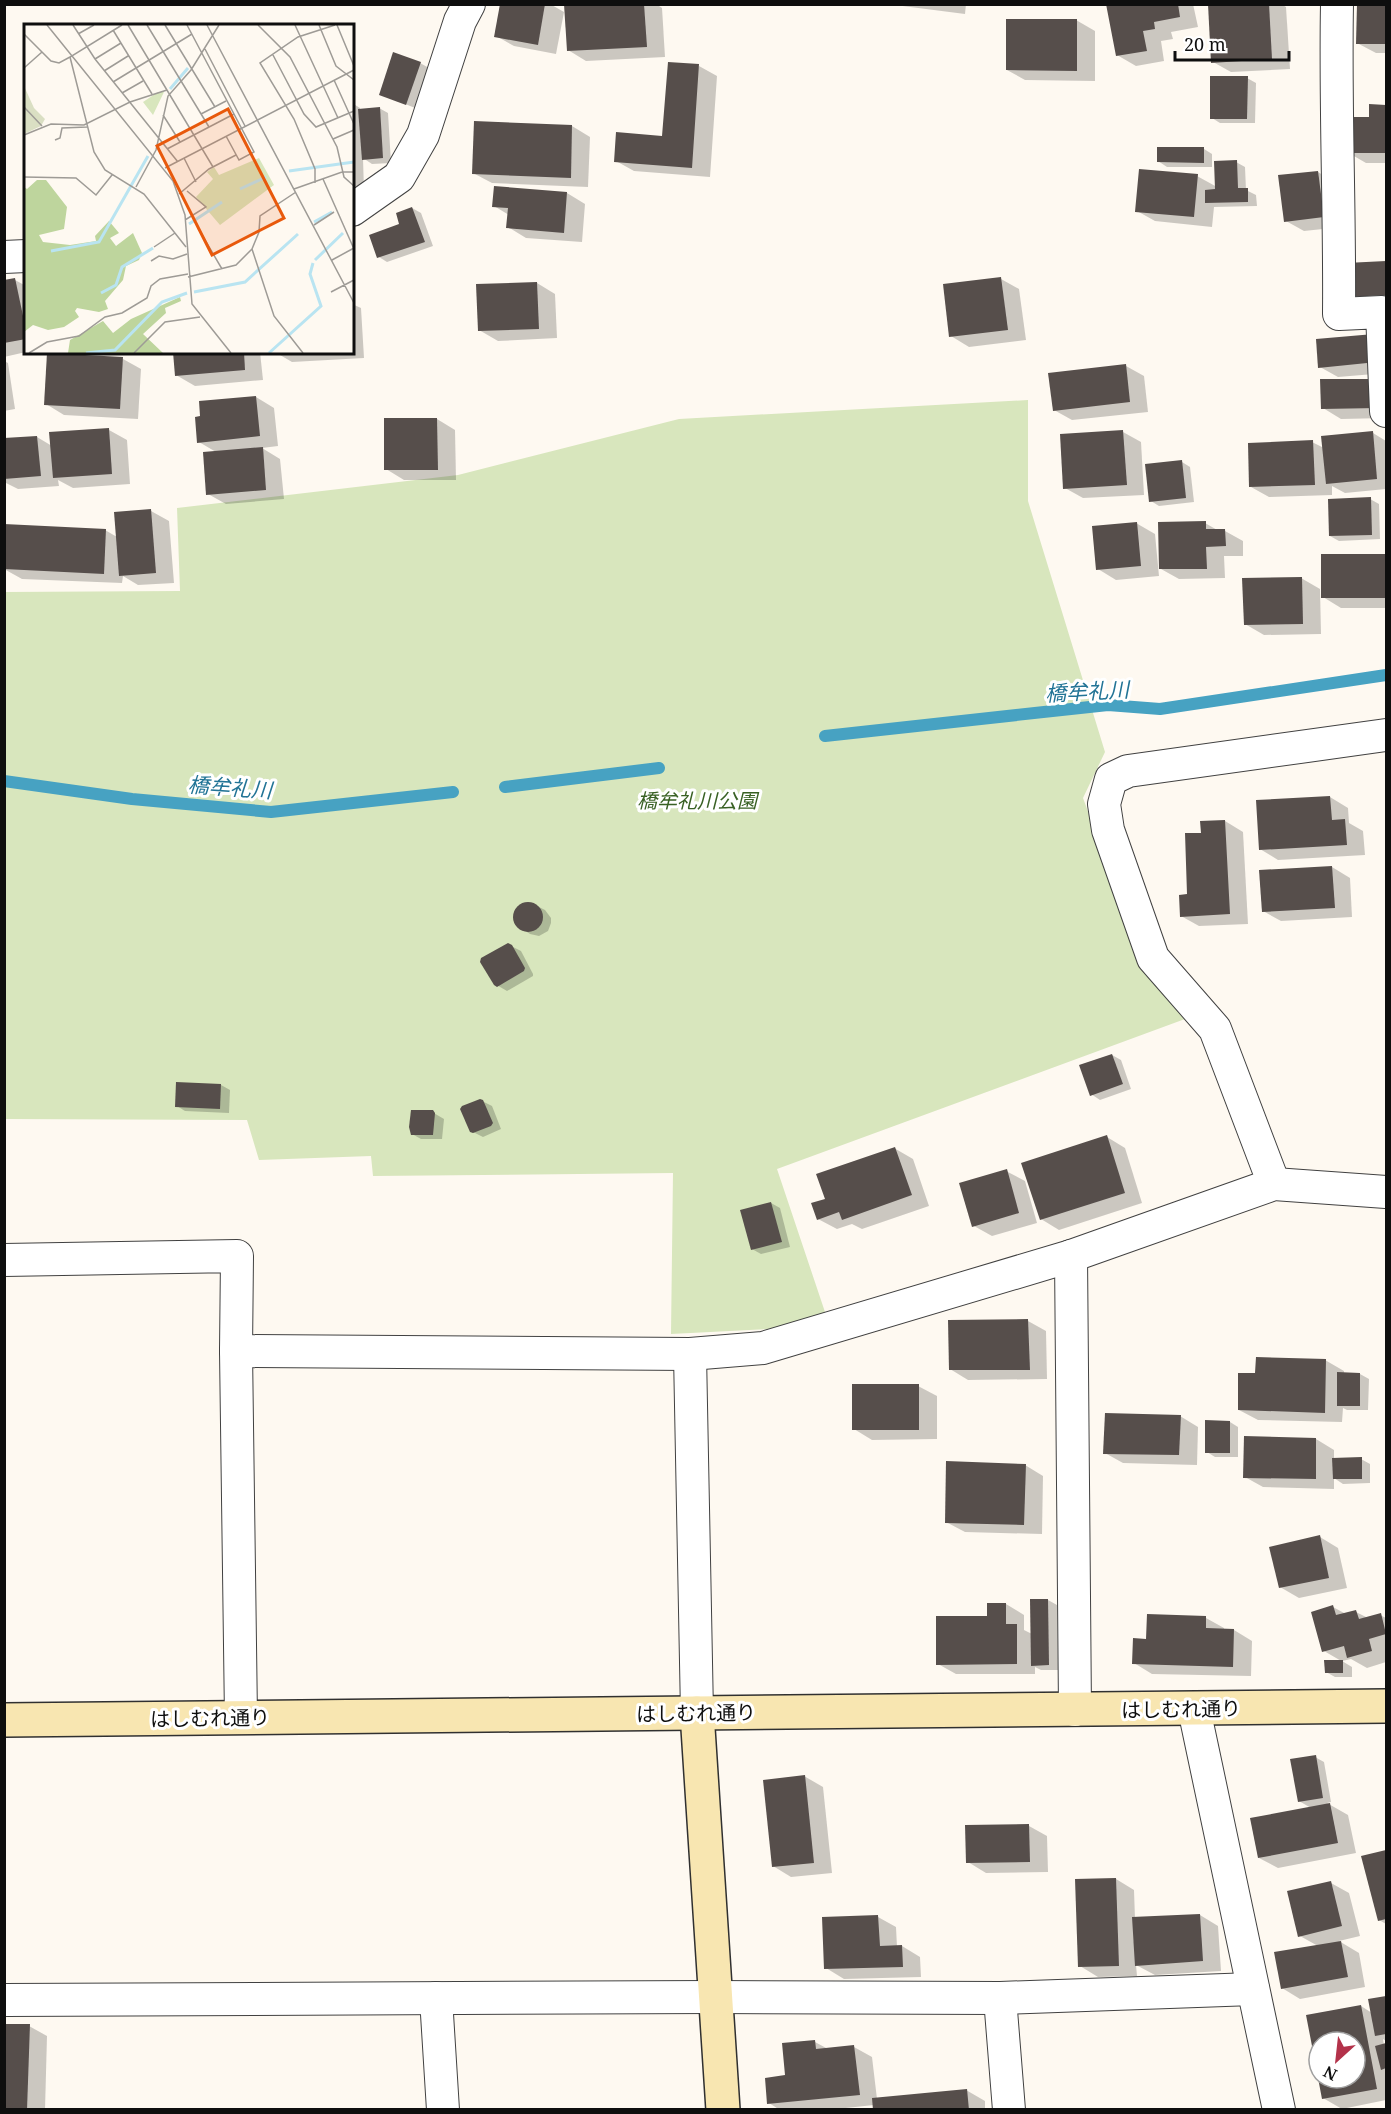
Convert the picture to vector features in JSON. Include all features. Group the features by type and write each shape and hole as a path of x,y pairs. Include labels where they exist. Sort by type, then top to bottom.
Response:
{"street":[{"path":"354,209 399,177 404,169 423,135 460,21 469,4"},
{"path":"1337,4 1335,84 1340,249 1339,314 1382,312 1386,411"},
{"path":"4,257 24,255"},
{"path":"1274,1184 1215,1029 1153,958 1108,830 1104,804 1111,779 1128,771 1386,735"},
{"path":"236,1351 690,1354 763,1348 1071,1256 1274,1184 1386,1192"},
{"path":"4,1260 237,1256 236,1351 241,1718"},
{"path":"1071,1256 1075,1710"},
{"path":"690,1354 697,1713 723,2109"},
{"name":"はしむれ通り","path":"4,1720 1386,1707"},
{"path":"1194,1709 1279,2109"},
{"path":"4,2000 714,1996 1000,1998 1253,1989"},
{"path":"436,1998 443,2109"},
{"path":"1000,1998 1009,2109"}],"green space":[{"name":"橋牟礼川公園","path":"1028,400 1028,501 1105,752 1083,798 1147,971 1185,1019 777,1169 826,1315 768,1329 671,1334 673,1173 373,1176 371,1156 259,1160 247,1120 5,1119 4,592 180,591 177,508 458,475 679,419"}],"building":[{"path":"500,4 545,4 538,45 494,37"},
{"path":"564,4 644,4 647,47 567,51"},
{"path":"1106,4 1178,4 1180,17 1154,22 1155,29 1143,31 1147,51 1116,56"},
{"path":"1208,4 1269,4 1272,59 1211,63"},
{"path":"1357,4 1386,4 1386,44 1356,44"},
{"path":"1006,19 1077,19 1077,71 1006,70"},
{"path":"393,52 421,62 406,105 379,95"},
{"path":"668,62 699,64 692,168 614,162 616,132 662,136"},
{"path":"1210,76 1248,76 1247,119 1210,119"},
{"path":"1369,104 1386,105 1386,153 1346,153 1346,117 1369,117"},
{"path":"380,107 383,158 362,160 358,109"},
{"path":"474,121 572,125 571,178 472,174"},
{"path":"1157,147 1204,147 1204,163 1157,162"},
{"path":"1237,160 1238,188 1248,188 1248,202 1205,203 1205,190 1215,189 1214,161"},
{"path":"1139,169 1198,174 1194,217 1135,212"},
{"path":"1318,171 1324,217 1284,222 1278,175"},
{"path":"494,186 567,192 564,233 506,228 508,208 492,207"},
{"path":"412,207 425,242 377,258 369,235 399,224 396,213"},
{"path":"1386,261 1386,295 1348,297 1346,263"},
{"path":"1001,277 1008,330 949,337 943,284"},
{"path":"15,278 24,321 24,339 4,343 4,280"},
{"path":"537,282 539,329 478,331 476,284"},
{"path":"1374,334 1377,362 1318,368 1316,339"},
{"path":"47,354 123,357 120,409 44,405"},
{"path":"173,354 244,354 245,370 175,376"},
{"path":"1126,364 1130,402 1053,411 1048,373"},
{"path":"1320,379 1378,379 1378,408 1321,409"},
{"path":"256,396 260,436 197,443 195,417 200,416 199,401"},
{"path":"384,418 437,418 438,470 384,470"},
{"path":"109,428 112,474 53,478 49,432"},
{"path":"1123,430 1127,485 1063,489 1060,434"},
{"path":"1373,431 1377,479 1326,484 1321,436"},
{"path":"37,436 41,476 4,479 4,438"},
{"path":"1313,440 1315,485 1249,487 1248,443"},
{"path":"263,447 266,490 206,495 203,452"},
{"path":"1182,460 1186,498 1149,502 1145,464"},
{"path":"1371,497 1372,535 1329,536 1328,499"},
{"path":"151,509 156,573 119,576 114,512"},
{"path":"1206,521 1206,529 1225,529 1226,546 1206,547 1207,569 1159,569 1158,522"},
{"path":"1137,522 1141,566 1096,570 1092,526"},
{"path":"4,524 106,529 104,574 4,569"},
{"path":"1321,554 1386,554 1386,598 1321,598"},
{"path":"1302,577 1303,624 1244,625 1242,578"},
{"path":"1330,796 1332,820 1345,819 1347,845 1259,850 1256,800"},
{"path":"1225,820 1230,914 1180,917 1179,895 1187,894 1185,833 1201,833 1200,821"},
{"path":"1332,866 1335,908 1262,912 1259,870"},
{"path":"528,902 539,906 543,917 539,928 528,932 517,928 513,917 517,906"},
{"path":"508,943 512,945 525,968 524,971 497,987 480,962 481,958"},
{"path":"1112,1054 1123,1084 1090,1096 1079,1065"},
{"path":"176,1082 221,1084 220,1109 175,1107"},
{"path":"480,1099 483,1100 493,1123 473,1133 470,1132 460,1109"},
{"path":"411,1110 433,1110 435,1113 433,1135 411,1135 409,1127"},
{"path":"1107,1135 1125,1193 1040,1220 1021,1163"},
{"path":"895,1147 912,1195 842,1220 839,1212 817,1220 811,1203 825,1199 816,1174"},
{"path":"1007,1169 1019,1213 972,1227 959,1183"},
{"path":"771,1202 782,1242 751,1250 740,1210"},
{"path":"1028,1319 1030,1370 949,1370 948,1320"},
{"path":"1256,1357 1326,1359 1325,1413 1238,1410 1238,1373 1255,1373"},
{"path":"1337,1372 1360,1373 1360,1406 1337,1406"},
{"path":"852,1384 919,1384 919,1430 852,1430"},
{"path":"1105,1413 1181,1415 1179,1455 1103,1454"},
{"path":"1205,1420 1230,1421 1230,1453 1205,1453"},
{"path":"1244,1436 1316,1438 1316,1479 1243,1478"},
{"path":"1362,1457 1362,1479 1333,1479 1332,1458"},
{"path":"946,1461 1026,1464 1024,1525 945,1523"},
{"path":"1320,1535 1329,1578 1279,1588 1269,1547"},
{"path":"1030,1599 1048,1599 1049,1665 1031,1666"},
{"path":"987,1603 1006,1603 1006,1624 1017,1624 1017,1664 936,1665 936,1616 987,1616"},
{"path":"1333,1605 1336,1615 1356,1610 1359,1619 1381,1613 1386,1634 1369,1639 1372,1651 1347,1658 1344,1646 1322,1652 1311,1612"},
{"path":"1147,1614 1206,1616 1206,1628 1234,1629 1233,1667 1132,1664 1133,1638 1146,1639"},
{"path":"1324,1660 1343,1660 1343,1673 1325,1673"},
{"path":"1316,1755 1323,1798 1298,1802 1290,1759"},
{"path":"805,1775 814,1863 772,1867 763,1780"},
{"path":"1330,1803 1338,1843 1258,1858 1250,1818"},
{"path":"1029,1824 1030,1862 966,1863 965,1825"},
{"path":"1386,1850 1386,1919 1378,1921 1361,1856"},
{"path":"1116,1878 1119,1966 1078,1967 1075,1879"},
{"path":"1331,1881 1342,1926 1298,1937 1287,1891"},
{"path":"1200,1914 1203,1961 1135,1966 1132,1917"},
{"path":"878,1915 880,1946 902,1945 903,1967 824,1969 822,1917"},
{"path":"1341,1941 1348,1977 1281,1989 1274,1952"},
{"path":"1386,1996 1386,2034 1375,2036 1368,1999"},
{"path":"1361,2005 1366,2030 1309,2030 1306,2015"},
{"path":"4,2024 30,2024 27,2110 4,2109"},
{"path":"1367,2036 1377,2089 1322,2099 1320,2090 1367,2090"},
{"path":"815,2040 816,2049 854,2045 860,2095 767,2104 765,2078 785,2075 782,2043"},
{"path":"1386,2043 1386,2068 1381,2070 1375,2046"},
{"path":"967,2089 969,2110 873,2110 872,2098"}],"waterway":[{"name":"橋牟礼川","path":"825,736 1108,705 1160,709 1386,675"},
{"name":"橋牟礼川","path":"505,787 659,768"},
{"name":"橋牟礼川","path":"4,781 132,799 271,812 453,792"}]}
